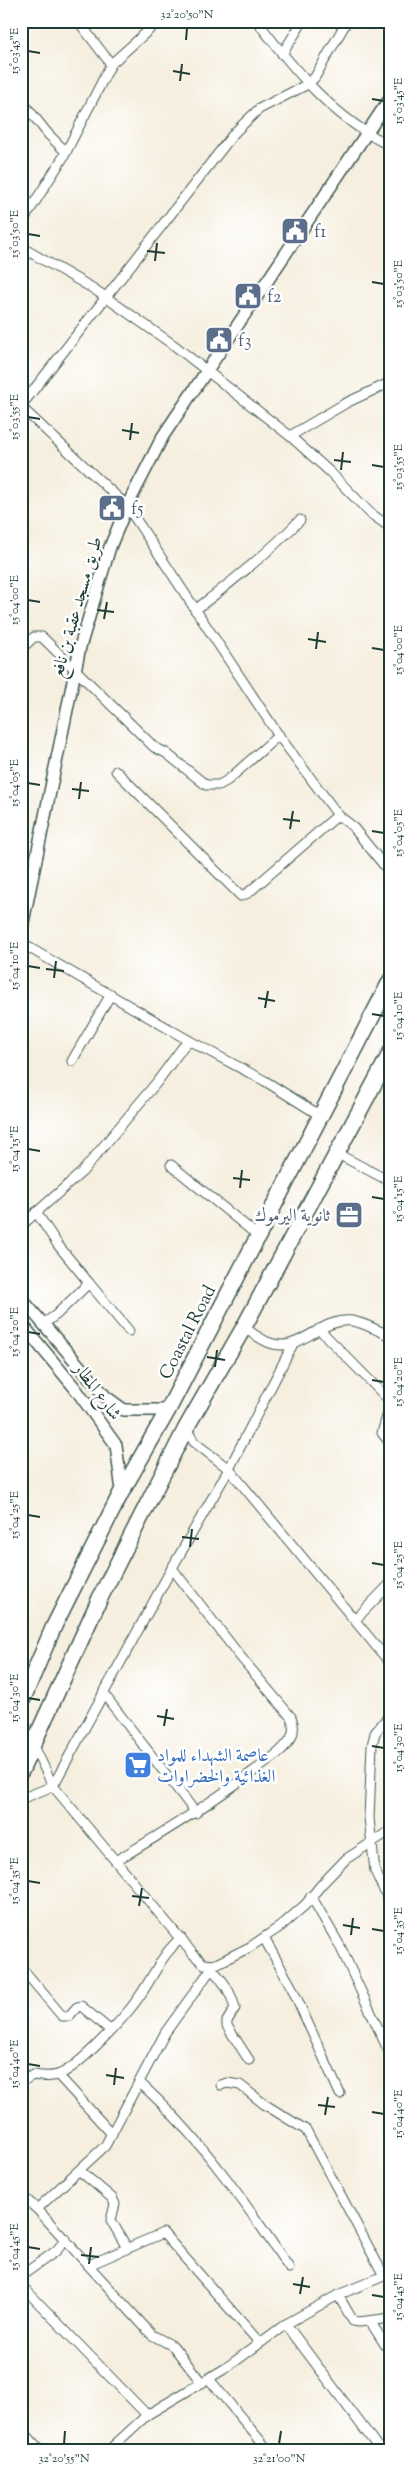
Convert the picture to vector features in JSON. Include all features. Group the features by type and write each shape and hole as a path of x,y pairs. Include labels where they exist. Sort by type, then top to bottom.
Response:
{"highway":[{"name":"Coastal Road","path":"21,1703 54,1626 122,1491 168,1410 257,1235 391,980"},
{"path":"21,1771 32,1743 100,1598 186,1428 244,1327 336,1153 389,1060"}],"street":[{"path":"78,21 110,64"},
{"path":"21,224 66,152 110,64 159,21"},
{"path":"257,21 308,84 366,134 391,146"},
{"path":"282,54 303,21"},
{"path":"347,21 325,62 308,84 259,109 235,132 21,406 127,506 279,735 338,815 352,826 391,874"},
{"name":"طريق مسجد عقبة بن نافع","path":"21,932 75,671 96,591 110,547 127,506 163,436 391,97"},
{"path":"21,100 48,134 66,152"},
{"path":"21,247 106,298 175,346 290,436 330,472 370,513 391,528"},
{"path":"290,436 346,402 391,382"},
{"path":"195,610 238,579 269,552 300,520"},
{"path":"21,649 34,636 42,637 154,747 166,753 206,785 220,785 228,780 279,735"},
{"path":"116,771 241,896 248,893 338,815"},
{"path":"21,943 188,1040 265,1081 321,1116"},
{"path":"72,1061 111,994"},
{"path":"21,1226 82,1172 157,1082 188,1040"},
{"path":"336,1153 391,1182"},
{"path":"171,1165 257,1235"},
{"path":"36,1212 58,1245 129,1331"},
{"path":"43,1324 56,1315 89,1283"},
{"name":"شارع المطار","path":"21,1298 106,1397 124,1410 168,1410"},
{"path":"21,1799 53,1786 172,1568 230,1469 292,1346 334,1322 351,1321 391,1336"},
{"name":"شارع المطار","path":"21,1323 26,1337 75,1388 116,1445 122,1491"},
{"path":"244,1327 268,1343 292,1346"},
{"path":"319,1329 388,1399 390,1406 382,1432 391,1444"},
{"path":"75,1388 89,1377"},
{"path":"186,1428 194,1442 230,1469 391,1664"},
{"path":"117,1860 196,1813 279,1751 292,1736 295,1725 291,1717 239,1655 172,1568"},
{"path":"356,1620 391,1583"},
{"path":"103,1693 196,1813"},
{"path":"391,1713 375,1733 372,1745 369,1818 375,1871 391,1905"},
{"path":"32,1743 53,1786 181,1938 204,1964 212,1967 222,1980 235,2008 227,2021 227,2026 248,2060"},
{"path":"37,2208 80,2171 105,2146 165,2033 212,1967 264,1938 296,1913 346,1859 371,1841 391,1830"},
{"path":"311,1896 340,1946 391,2056"},
{"path":"21,2082 33,2075 44,2077 58,2075 73,2066 110,2030 140,1996 162,1958 181,1938"},
{"path":"264,1938 292,1988 340,2094"},
{"path":"21,1967 62,2016 69,2016 77,2007 81,2006 110,2030"},
{"path":"58,2075 112,2134"},
{"path":"109,2450 148,2415 226,2368 286,2324 338,2296 387,2274 306,2130 268,2107 240,2085 227,2082 221,2085"},
{"path":"140,2083 194,2140 231,2183 289,2268"},
{"path":"80,2171 112,2198 115,2204 111,2220 126,2248"},
{"path":"21,2195 37,2208 152,2335 173,2346 268,2450"},
{"path":"89,2265 158,2233 166,2234 259,2342"},
{"path":"21,2276 56,2251 66,2240"},
{"path":"21,2286 148,2415"},
{"path":"338,2296 353,2321 391,2318"},
{"path":"370,2321 391,2354"},
{"path":"286,2324 380,2450"},
{"path":"21,2428 40,2450"}],"place":[{"name":"f1","path":"295,231"},
{"name":"f2","path":"248,296"},
{"name":"f3","path":"219,340"},
{"name":"f5","path":"112,508"},
{"name":"ثانوية اليرموك","path":"349,1215"},
{"name":"عاصمة الشهداء للمواد الغذائية والخضراوات","path":"138,1765"}]}
